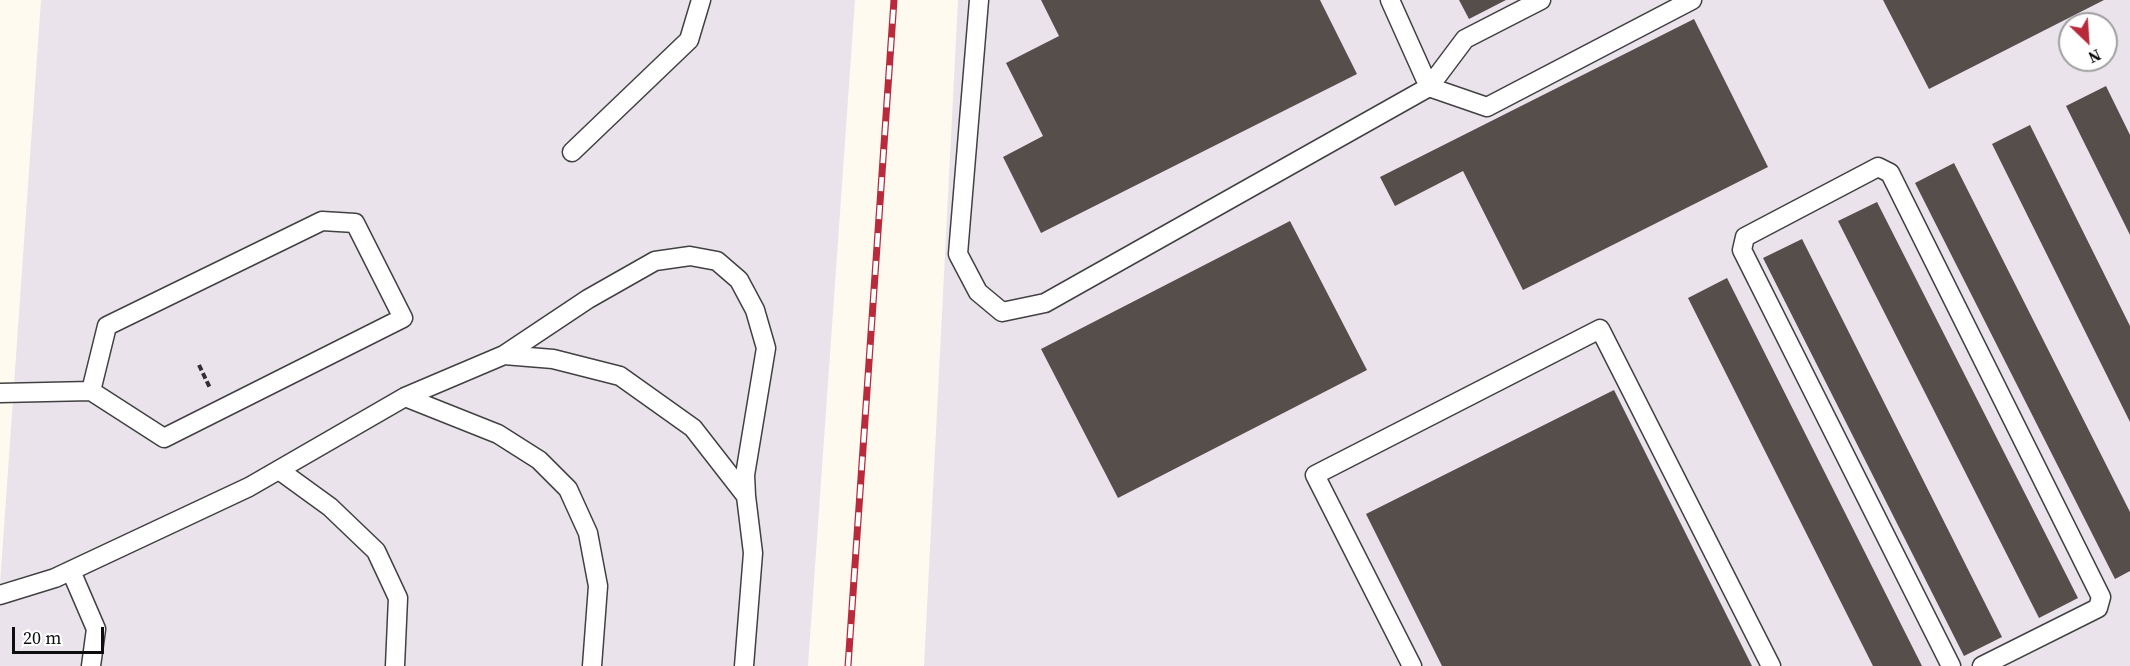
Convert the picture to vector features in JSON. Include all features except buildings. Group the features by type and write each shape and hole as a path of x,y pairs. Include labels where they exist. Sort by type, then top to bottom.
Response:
{"lane":[{"path":"572,152 689,40 701,0"},
{"path":"979,0 958,254 978,292 1002,312 1046,303 1429,87 1465,39 1541,0"},
{"path":"1390,0 1429,87 1487,107 1692,0"},
{"path":"1951,666 1742,250 1745,237 1878,167 1890,173 2101,597 2098,608 1982,666"},
{"path":"0,393 91,391 164,438 403,318 355,223 322,221 107,326 91,391"},
{"path":"0,595 55,578 249,487 405,397 504,355 588,299 655,261 690,256 717,261 739,280 755,310 766,348 746,475 746,496 753,554 744,666"},
{"path":"1412,666 1315,475 1600,329 1771,666"},
{"path":"504,355 553,359 620,376 693,429 746,496"},
{"path":"405,397 498,434 539,460 568,489 588,533 598,586 592,666"},
{"path":"279,470 330,507 376,550 398,598 395,666"},
{"path":"71,571 96,629 90,666"}],"path":[{"path":"199,365 211,390"}],"shaded area":[{"path":"41,0 855,0 808,666 0,666 0,584"},
{"path":"958,0 2130,0 2130,666 924,666"}],"railway":[{"path":"848,666 894,0"}]}
